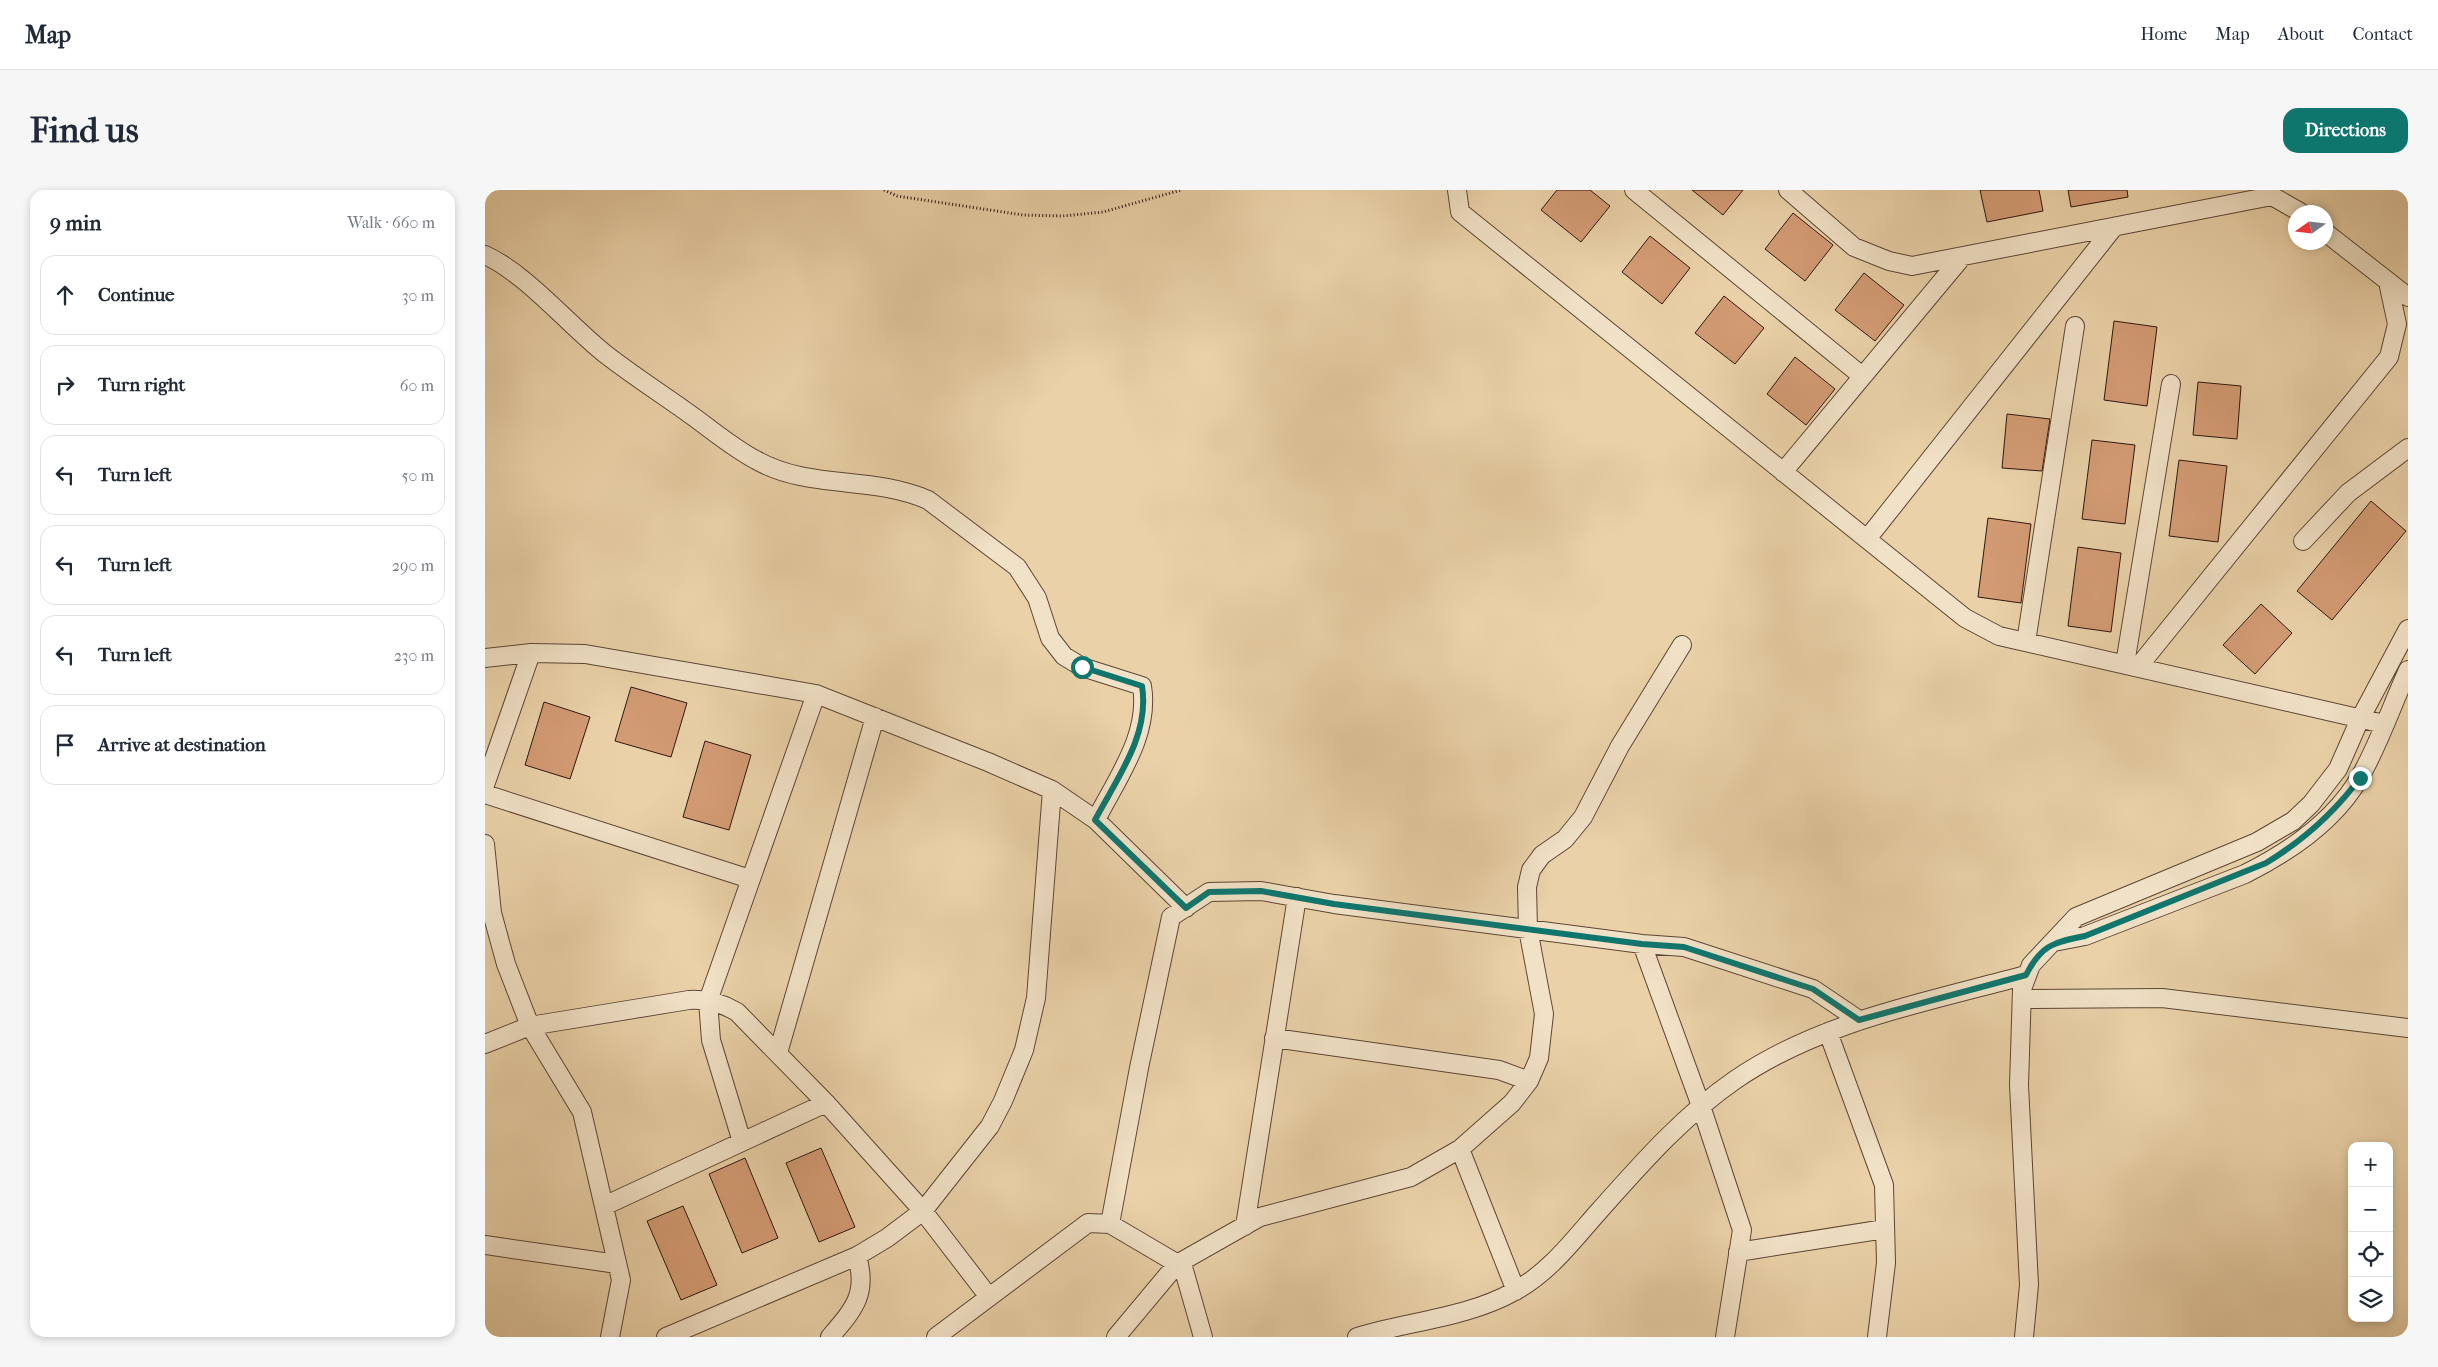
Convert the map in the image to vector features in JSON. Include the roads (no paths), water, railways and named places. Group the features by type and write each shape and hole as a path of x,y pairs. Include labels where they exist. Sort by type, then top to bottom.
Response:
{"street":[{"path":"1457,190 1460,212 1965,618 1999,636 2383,724"},
{"path":"1634,190 1862,376"},
{"path":"1788,190 1854,247 1889,261 1912,266 2114,227 2272,193 2290,205"},
{"path":"1867,539 2114,227"},
{"path":"2333,238 2408,297"},
{"path":"485,255 507,267 605,354 755,460 784,473 801,477 879,485 912,493 928,500 1017,567 1037,598 1051,638 1064,656 1082,667 1142,686 1143,716 1139,737 1095,820"},
{"path":"1783,472 1962,256"},
{"path":"2131,666 2389,357 2397,324 2388,282"},
{"path":"2026,642 2075,326"},
{"path":"2131,666 2171,384"},
{"path":"2303,541 2348,493 2408,448"},
{"path":"2024,1337 2029,1285 2019,1085 2022,999 2026,975 2039,956 2054,942 2076,916 2257,842 2293,821 2327,787 2338,769 2361,719 2408,629"},
{"path":"1116,1337 1177,1264 1260,1217 1411,1178 1460,1149 1512,1103 1529,1081 1539,1058 1544,1014 1528,929 1527,886 1531,870 1542,855 1565,839 1583,817 1620,746 1682,645"},
{"path":"485,658 531,653 585,654 816,694 1052,790 1095,820 1186,908"},
{"path":"485,785 531,653"},
{"path":"2054,942 2085,936 2245,874 2287,851 2321,823 2360,778 2408,670"},
{"path":"741,1142 711,1040 708,1000 816,694"},
{"path":"778,1053 875,717"},
{"path":"666,1337 857,1256 887,1238 923,1211 990,1126 1015,1076 1031,1024 1039,972 1052,790"},
{"path":"485,794 750,879"},
{"path":"485,844 488,912 506,964 530,1026 582,1112 621,1280 610,1337"},
{"path":"1110,1224 1139,1068 1171,917 1209,892 1261,891 1528,929 1642,944 1684,947 1813,989 1859,1020"},
{"path":"1245,1226 1297,897"},
{"path":"1642,944 1701,1106 1741,1230 1726,1331 1712,1337"},
{"path":"1357,1337 1380,1334 1465,1311 1493,1302 1516,1291 1548,1267 1633,1173 1701,1106 1761,1064 1828,1032 1859,1020 2026,975"},
{"path":"2022,999 2162,998 2408,1028"},
{"path":"485,1044 530,1026 689,1000 708,1000 737,1012 826,1103 923,1211 989,1297"},
{"path":"1828,1032 1884,1185 1886,1263 1877,1337"},
{"path":"1274,1038 1499,1070 1529,1081"},
{"path":"604,1206 826,1103"},
{"path":"1460,1149 1516,1291"},
{"path":"936,1337 1088,1223 1110,1224 1183,1267 1203,1337"},
{"path":"1738,1252 1885,1229"},
{"path":"485,1245 617,1264"},
{"path":"830,1337 850,1314 859,1295 861,1271 857,1256"}]}
